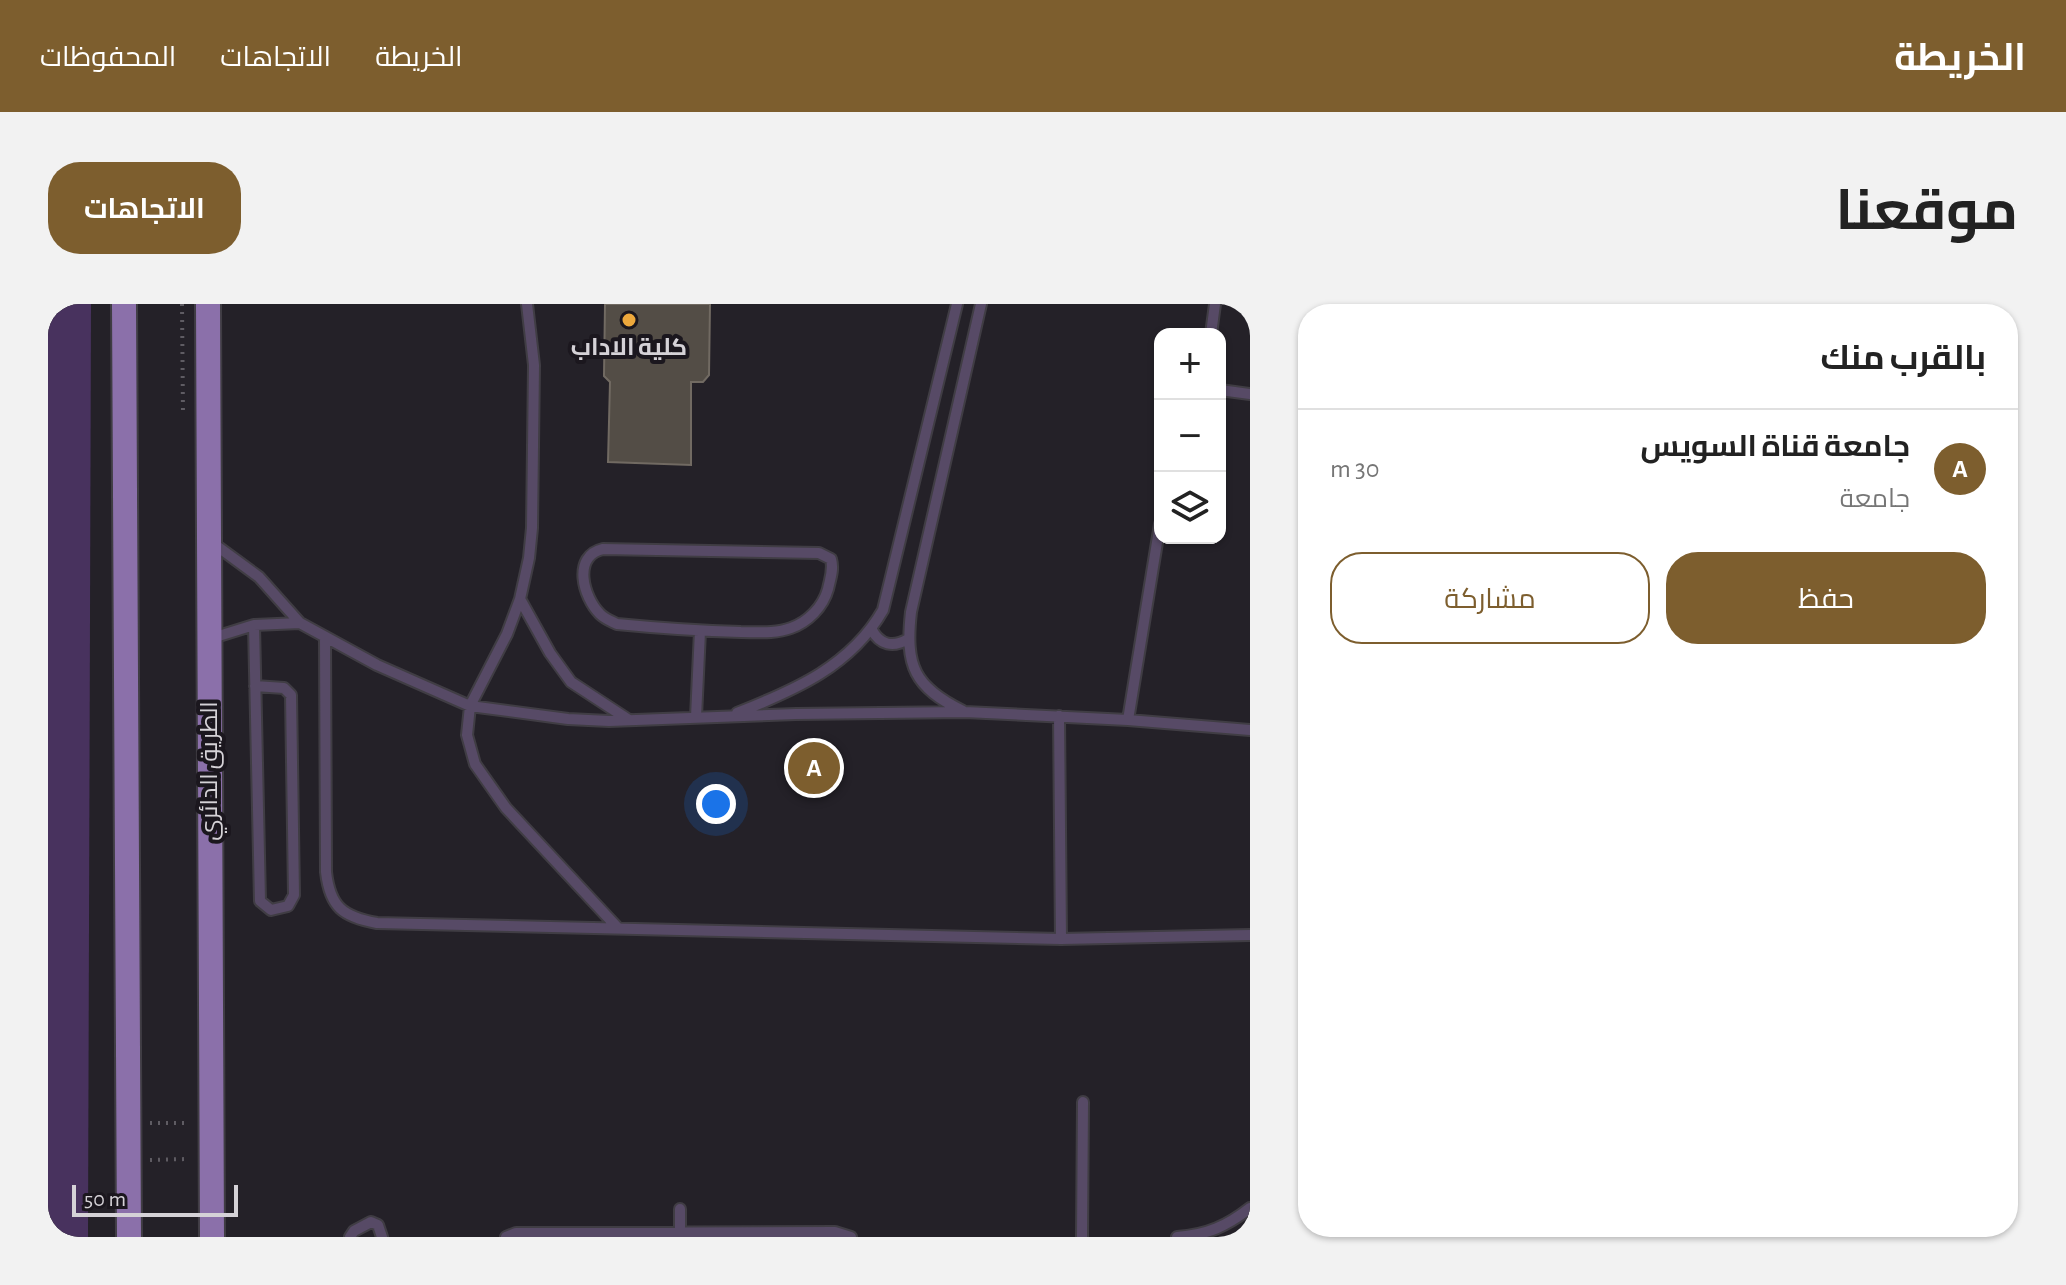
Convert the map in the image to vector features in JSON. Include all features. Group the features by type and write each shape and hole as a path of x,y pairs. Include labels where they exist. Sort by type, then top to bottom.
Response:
{"main road":[{"path":"124,304 129,1237"},
{"name":"الطريق الدائري","path":"208,304 212,1237"}],"lane":[{"path":"527,304 534,365 532,528 520,599 507,634 470,706 467,735 475,764 506,808 616,926"},
{"path":"730,716 822,675 872,630 883,610 957,304"},
{"path":"965,712 938,699 917,678 908,639 911,612 981,304"},
{"path":"1212,328 1215,304"},
{"path":"1226,391 1250,394"},
{"path":"208,540 259,577 300,623 377,665 470,706 568,719 965,712 1250,730"},
{"path":"1128,720 1157,544"},
{"path":"603,549 819,553 831,559 833,566 826,595 817,610 805,621 790,629 774,632 700,631 617,624 607,619 592,602 584,575 586,557 603,549"},
{"path":"520,599 550,653 571,682 629,720"},
{"path":"209,639 254,625 300,623"},
{"path":"254,625 255,686 260,901 271,910 288,906 294,895 291,695 284,688 255,686"},
{"path":"872,630 881,642 887,644 895,645 908,639"},
{"path":"696,717 700,631"},
{"path":"325,638 328,890 337,906 358,919 377,923 616,926 1061,939 1250,935"},
{"path":"1059,716 1061,939"},
{"path":"1082,1237 1083,1102"},
{"path":"1177,1237 1219,1229 1250,1208"},
{"path":"680,1209 680,1235"},
{"path":"350,1237 354,1231 371,1222 378,1225 382,1237"},
{"path":"506,1237 516,1233 680,1235 835,1232 851,1237"}],"path":[{"path":"150,1123 188,1123"},
{"path":"150,1160 188,1159"}],"shaded area":[{"path":"48,304 91,304 88,1237 48,1237"}],"building":[{"path":"605,304 710,304 709,375 703,382 691,382 691,465 608,462 610,382 604,376"}],"place":[{"name":"كلية الاداب","path":"629,320"},
{"name":"جامعة قناة السويس","path":"814,768"}]}
